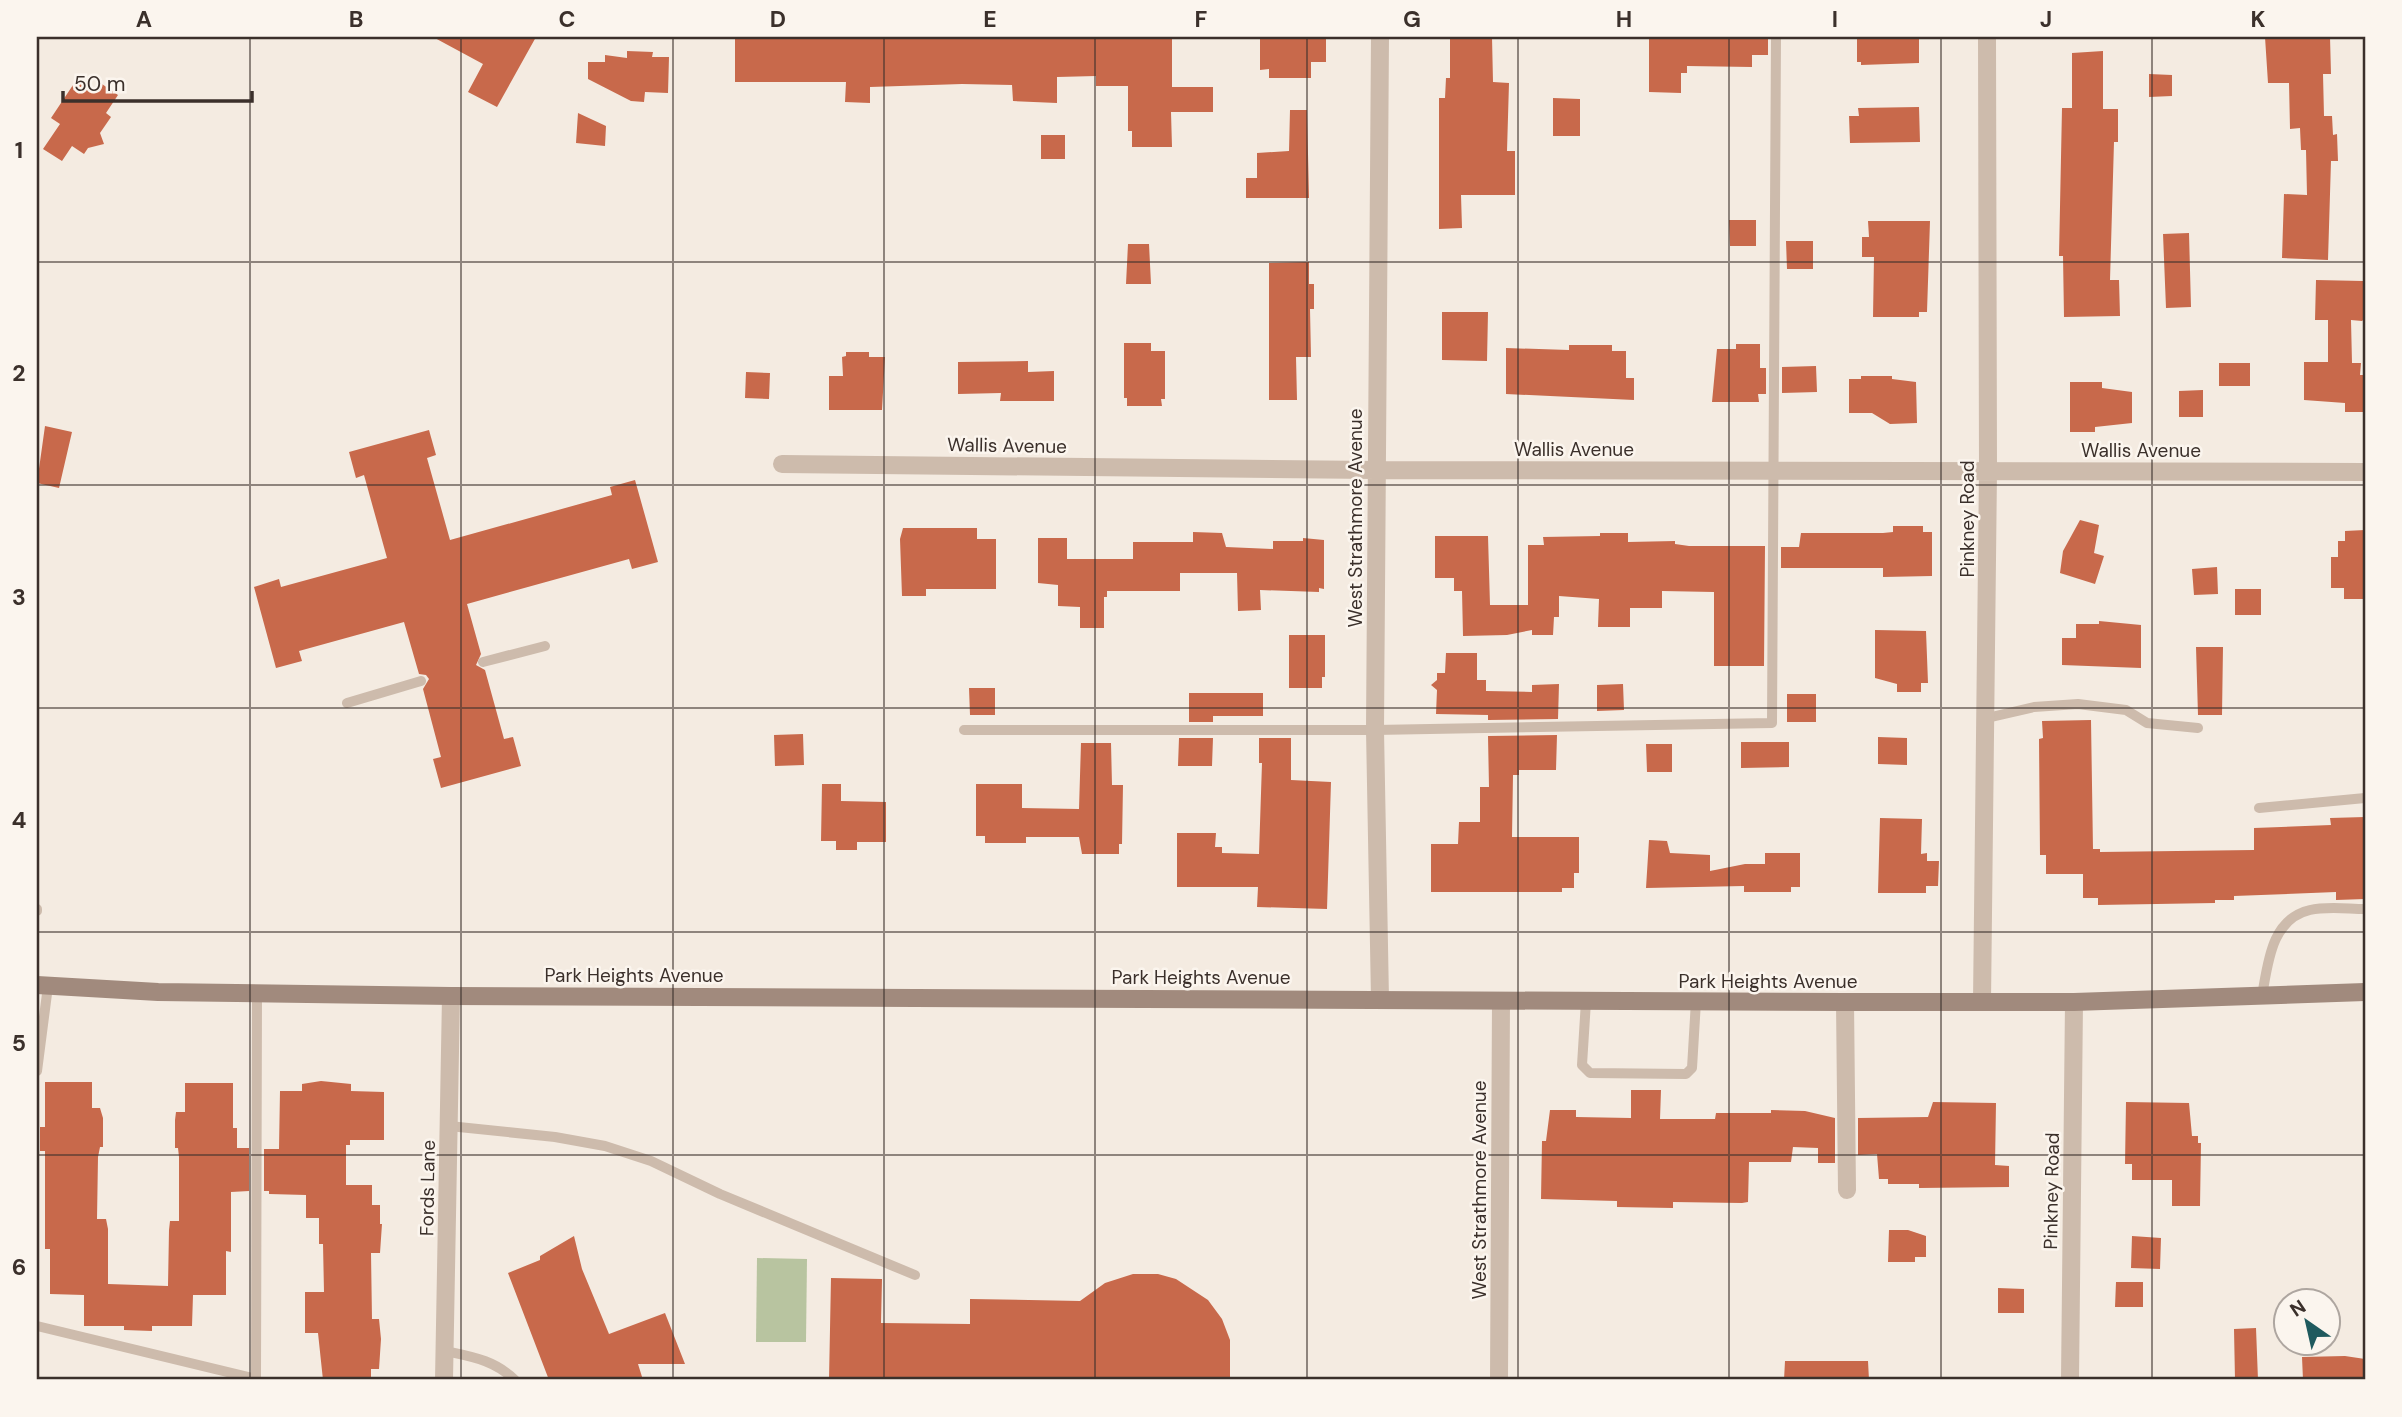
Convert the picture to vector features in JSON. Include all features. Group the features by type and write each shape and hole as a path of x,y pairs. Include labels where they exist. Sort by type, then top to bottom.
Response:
{"main road":[{"name":"Park Heights Avenue","path":"43,985 89,990 451,996 1501,1001 2074,1002 2365,992"}],"street":[{"name":"West Strathmore Avenue","path":"1380,999 1375,730 1381,37"},
{"name":"Pinkney Road","path":"1982,1002 1987,718 1987,37"},
{"name":"Wallis Avenue","path":"782,464 1376,470 2365,472"},
{"name":"Fords Lane","path":"444,1380 451,996"},
{"name":"West Strathmore Avenue","path":"1499,1380 1501,1001"},
{"path":"1845,1002 1847,1190"},
{"name":"Pinkney Road","path":"2070,1380 2074,1002"}],"lane":[{"path":"964,730 1375,730 1772,723 1776,37"},
{"path":"483,662 545,646"},
{"path":"347,703 421,681"},
{"path":"1987,718 2034,707 2078,704 2126,710 2147,723 2197,729"},
{"path":"2259,808 2365,798"},
{"path":"2262,996 2271,947 2285,923 2309,910 2365,909"},
{"path":"37,1071 43,985"},
{"path":"37,1326 258,1380 257,993"},
{"path":"1586,1001 1582,1065 1590,1073 1686,1074 1692,1068 1696,1001"},
{"path":"449,1126 555,1137 628,1154 915,1275"},
{"path":"445,1352 484,1359 500,1366 515,1380"}],"green space":[{"path":"757,1258 807,1259 806,1342 756,1342"}],"building":[{"path":"433,37 536,37 497,107 468,92 483,64"},
{"path":"735,37 1172,37 1172,87 1213,87 1213,112 1171,112 1172,147 1132,147 1132,131 1128,131 1128,86 1096,86 1096,76 1057,77 1057,103 1013,101 1012,85 962,84 870,87 870,103 845,102 846,82 735,82"},
{"path":"1260,37 1326,37 1326,62 1311,62 1311,78 1269,78 1269,69 1260,70"},
{"path":"1450,37 1492,37 1493,82 1509,83 1507,151 1515,151 1515,195 1461,195 1462,228 1439,229 1439,98 1445,98 1446,78 1450,78"},
{"path":"1649,37 1768,37 1768,55 1752,55 1752,67 1687,66 1687,73 1681,73 1681,93 1649,92"},
{"path":"1857,37 1919,37 1919,63 1861,65 1861,62 1857,62"},
{"path":"2265,37 2330,37 2331,74 2323,74 2324,116 2332,116 2333,135 2337,134 2338,161 2331,161 2328,260 2282,258 2284,194 2307,195 2306,150 2301,150 2300,128 2290,129 2289,83 2268,83"},
{"path":"627,51 653,52 652,57 669,57 668,93 645,92 644,102 631,101 588,79 588,62 605,62 605,55 627,58"},
{"path":"2103,51 2103,109 2118,109 2118,142 2114,142 2110,280 2119,280 2120,316 2064,317 2063,256 2059,256 2062,108 2072,108 2072,53"},
{"path":"2149,74 2172,75 2172,96 2149,97"},
{"path":"77,79 93,90 99,82 118,95 106,113 111,117 100,133 104,144 88,148 84,154 72,146 62,161 43,149 60,124 51,118"},
{"path":"1553,98 1580,99 1580,136 1553,136"},
{"path":"1919,107 1920,142 1850,143 1849,116 1859,116 1858,108"},
{"path":"1290,110 1307,110 1309,198 1246,198 1246,178 1257,178 1257,153 1289,151"},
{"path":"578,113 606,126 605,146 576,143"},
{"path":"1041,135 1065,135 1065,159 1041,159"},
{"path":"1729,220 1756,220 1756,246 1730,246"},
{"path":"1868,221 1930,221 1927,312 1919,312 1919,317 1873,317 1874,257 1862,257 1862,237 1869,237"},
{"path":"2189,233 2191,307 2166,308 2163,234"},
{"path":"1786,241 1813,241 1813,269 1787,269"},
{"path":"1128,244 1149,244 1151,284 1126,284"},
{"path":"1309,262 1309,284 1314,284 1314,309 1310,309 1311,357 1296,357 1297,400 1269,400 1269,263"},
{"path":"2316,280 2363,281 2365,284 2365,318 2362,321 2351,320 2352,363 2361,363 2360,375 2365,375 2365,412 2345,412 2345,403 2304,400 2304,362 2328,362 2328,320 2315,320"},
{"path":"1442,312 1488,312 1487,361 1442,360"},
{"path":"1124,343 1151,343 1151,351 1165,351 1165,399 1161,399 1162,406 1127,406 1127,398 1124,398"},
{"path":"1736,344 1760,344 1760,368 1766,368 1766,394 1758,394 1759,402 1712,402 1717,349 1736,349"},
{"path":"1569,345 1612,345 1612,351 1626,351 1626,378 1634,378 1634,400 1506,394 1506,348 1569,350"},
{"path":"846,352 869,352 869,357 885,357 882,410 829,410 829,376 843,376 842,357 846,356"},
{"path":"1028,361 1028,372 1054,371 1054,401 1000,401 1001,393 958,394 958,362"},
{"path":"2219,363 2250,363 2250,386 2219,386"},
{"path":"1816,366 1817,392 1782,393 1782,367"},
{"path":"746,372 770,373 769,399 745,398"},
{"path":"1861,376 1892,376 1892,379 1916,382 1917,423 1890,424 1872,413 1849,413 1849,379 1861,379"},
{"path":"2070,382 2102,382 2102,388 2132,392 2132,423 2095,427 2095,432 2070,432"},
{"path":"2203,390 2203,417 2179,417 2179,391"},
{"path":"45,426 72,432 59,488 37,483"},
{"path":"429,430 436,455 427,458 450,540 612,495 610,487 635,480 658,562 632,569 629,559 467,604 481,654 476,665 485,670 504,739 513,737 521,766 441,788 433,759 441,757 423,689 429,679 426,675 419,674 404,622 299,651 302,661 276,668 254,587 279,579 281,587 387,558 364,475 356,478 349,452"},
{"path":"2080,520 2099,525 2094,553 2104,556 2095,584 2060,573 2063,551"},
{"path":"1893,526 1923,526 1923,532 1932,532 1932,576 1883,577 1883,568 1781,568 1781,547 1799,547 1801,533 1883,533 1893,532"},
{"path":"903,528 977,528 977,539 996,539 996,589 926,589 926,596 902,596 900,539"},
{"path":"2365,530 2365,599 2344,599 2344,588 2331,588 2331,557 2338,557 2338,541 2345,541 2345,531"},
{"path":"1193,532 1222,533 1226,547 1273,549 1273,541 1303,541 1303,538 1324,540 1324,589 1319,588 1319,592 1260,590 1261,610 1238,611 1237,573 1180,573 1180,591 1107,591 1107,597 1104,597 1104,628 1080,628 1080,607 1058,606 1058,585 1038,583 1038,538 1067,538 1067,559 1133,559 1133,542 1193,542"},
{"path":"1600,533 1628,533 1628,542 1675,541 1675,544 1689,546 1765,546 1764,666 1714,666 1714,592 1662,591 1662,608 1630,608 1630,627 1598,627 1599,599 1559,596 1559,617 1554,617 1553,635 1532,635 1532,630 1507,635 1463,636 1462,591 1454,591 1454,578 1435,578 1435,536 1488,536 1490,605 1528,605 1528,545 1544,545 1543,537 1600,536"},
{"path":"2217,567 2218,594 2194,595 2192,569"},
{"path":"2235,589 2261,589 2261,615 2235,615"},
{"path":"2099,621 2141,625 2141,668 2062,665 2062,638 2076,638 2076,624 2099,624"},
{"path":"1875,630 1926,631 1928,683 1921,683 1921,692 1897,692 1897,684 1875,678"},
{"path":"1289,635 1325,635 1325,677 1322,677 1322,688 1289,688"},
{"path":"2196,647 2223,647 2222,715 2198,715"},
{"path":"1446,653 1477,653 1477,680 1486,680 1486,691 1532,692 1532,685 1559,684 1558,719 1488,720 1488,715 1436,714 1437,690 1431,685 1437,680 1437,673 1445,673"},
{"path":"1623,684 1624,710 1597,711 1597,685"},
{"path":"969,688 995,688 995,715 970,715"},
{"path":"1189,693 1263,693 1263,716 1213,716 1213,722 1189,722"},
{"path":"1787,694 1816,694 1816,722 1787,722"},
{"path":"2091,720 2093,849 2100,849 2100,852 2254,850 2254,828 2331,825 2330,818 2365,817 2365,899 2336,900 2336,892 2234,896 2234,900 2215,900 2215,903 2098,905 2098,898 2083,898 2083,874 2046,874 2046,855 2040,855 2039,739 2043,738 2042,721"},
{"path":"803,734 804,765 775,766 774,735"},
{"path":"1557,735 1556,770 1519,770 1519,775 1513,775 1512,837 1579,837 1579,873 1574,873 1574,888 1562,888 1562,892 1431,892 1431,844 1458,844 1459,822 1480,822 1480,787 1489,787 1488,736"},
{"path":"1878,737 1907,738 1907,765 1878,764"},
{"path":"1179,738 1213,738 1212,766 1178,766"},
{"path":"1259,738 1291,738 1291,780 1331,782 1327,909 1257,907 1258,887 1177,887 1177,833 1216,833 1215,847 1222,847 1222,853 1259,854 1262,763 1259,763"},
{"path":"1741,742 1789,742 1789,767 1741,768"},
{"path":"1081,743 1111,743 1112,785 1123,785 1122,844 1119,844 1119,854 1082,854 1079,837 1026,837 1026,843 985,843 985,836 976,836 976,784 1022,784 1022,808 1079,809"},
{"path":"1646,744 1672,744 1672,772 1647,772"},
{"path":"822,784 841,784 841,801 886,802 886,842 857,842 857,850 836,850 836,841 821,841"},
{"path":"1880,818 1922,819 1921,854 1927,853 1927,861 1939,861 1938,886 1926,886 1926,893 1878,893"},
{"path":"1649,840 1667,841 1670,853 1710,855 1710,871 1745,864 1765,864 1765,853 1800,853 1800,887 1791,887 1791,892 1744,892 1744,886 1646,888"},
{"path":"321,1081 351,1084 351,1091 384,1092 384,1140 350,1140 350,1145 346,1145 346,1185 372,1185 372,1205 380,1205 380,1253 371,1253 372,1319 379,1319 381,1339 379,1369 371,1369 371,1380 323,1380 318,1333 305,1333 305,1292 324,1292 323,1244 319,1244 319,1218 306,1218 306,1195 269,1194 269,1191 264,1191 264,1149 279,1149 280,1091 302,1091 302,1084"},
{"path":"45,1082 92,1082 92,1108 100,1108 103,1118 103,1147 100,1147 98,1157 97,1219 106,1219 108,1229 108,1284 168,1286 170,1221 179,1221 179,1157 178,1148 175,1148 175,1120 176,1112 185,1112 185,1083 233,1083 233,1128 237,1128 237,1148 249,1148 249,1191 231,1192 231,1252 226,1251 226,1295 193,1295 192,1326 152,1326 152,1331 124,1330 124,1326 84,1326 84,1295 50,1294 50,1249 45,1249 45,1151 40,1151 40,1127 45,1127"},
{"path":"1631,1090 1661,1090 1660,1119 1715,1119 1716,1113 1771,1113 1771,1110 1805,1111 1835,1118 1835,1163 1818,1163 1818,1148 1793,1147 1791,1162 1749,1162 1748,1202 1742,1203 1673,1202 1673,1208 1617,1207 1617,1201 1541,1199 1542,1141 1546,1141 1550,1110 1576,1110 1576,1117 1631,1118"},
{"path":"1933,1102 1996,1103 1995,1165 2009,1166 2009,1187 1919,1188 1919,1184 1888,1184 1888,1179 1879,1179 1877,1154 1858,1155 1858,1118 1928,1117"},
{"path":"2126,1102 2189,1103 2192,1136 2198,1136 2198,1143 2201,1143 2200,1206 2172,1206 2172,1180 2132,1180 2132,1164 2125,1164"},
{"path":"1889,1230 1908,1230 1926,1236 1926,1257 1915,1257 1915,1262 1888,1262"},
{"path":"574,1236 582,1269 609,1334 665,1313 685,1364 638,1364 643,1380 549,1380 508,1273 540,1260 540,1256"},
{"path":"2132,1236 2161,1238 2160,1269 2131,1268"},
{"path":"1133,1274 1158,1274 1176,1279 1208,1300 1222,1319 1230,1340 1230,1380 829,1380 831,1278 882,1279 881,1323 970,1324 970,1299 1080,1301 1105,1283"},
{"path":"2116,1282 2143,1282 2143,1307 2115,1307"},
{"path":"1998,1288 2024,1289 2024,1313 1998,1313"},
{"path":"2256,1328 2258,1380 2235,1380 2234,1329"},
{"path":"2342,1356 2365,1359 2365,1380 2303,1380 2302,1358"},
{"path":"1785,1361 1868,1361 1869,1380 1784,1380"}]}
